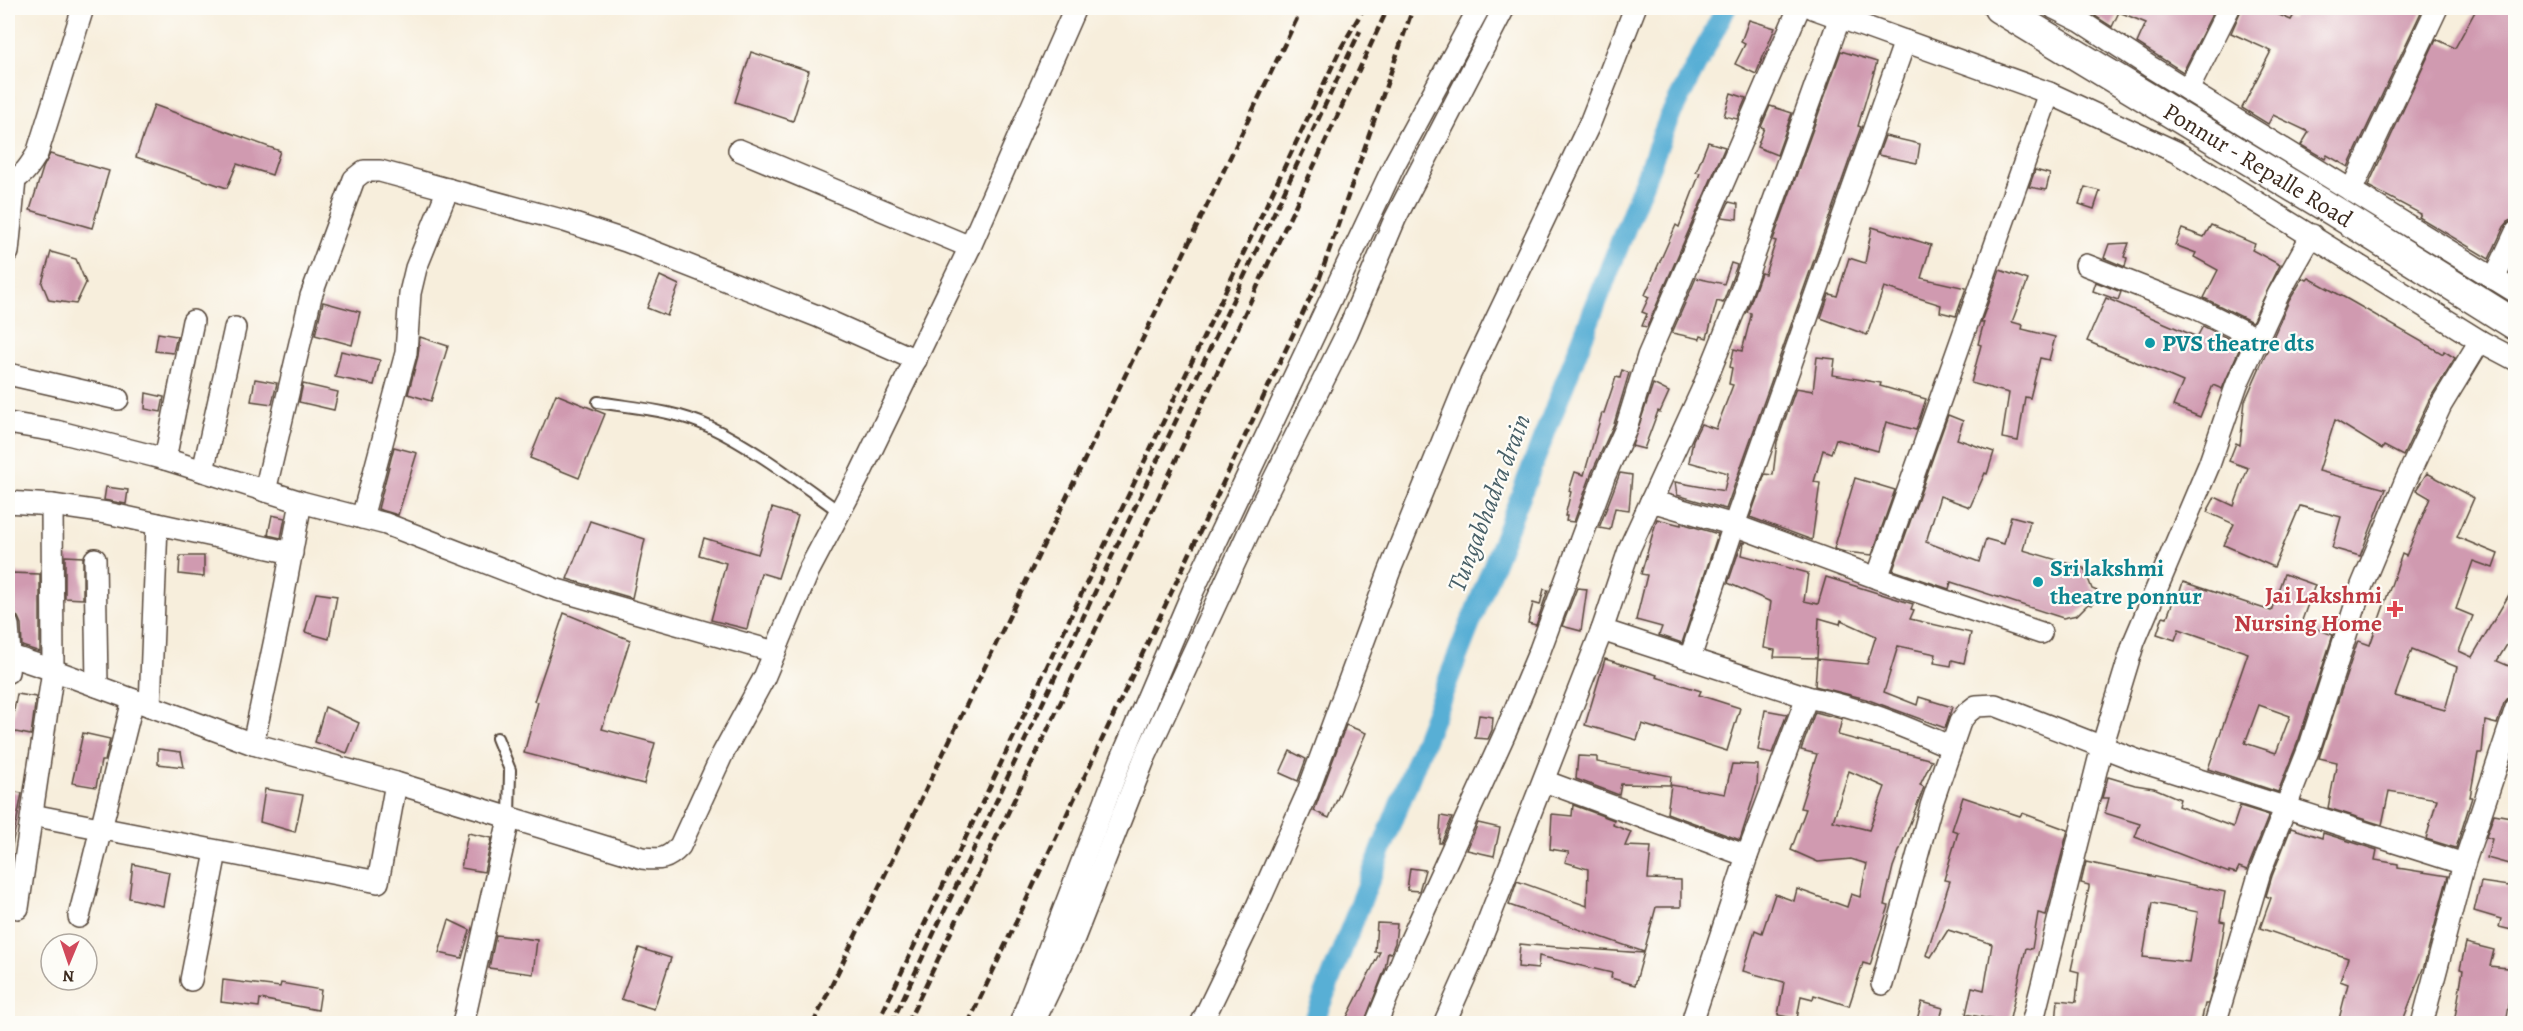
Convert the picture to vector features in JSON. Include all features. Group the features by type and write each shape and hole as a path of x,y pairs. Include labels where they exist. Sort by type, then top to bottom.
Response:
{"main road":[{"name":"Ponnur - Repalle Road","path":"2000,8 2334,211 2516,325"}],"street":[{"path":"8,252 11,180 26,171 38,154 83,8"},
{"path":"8,625 8,661 53,670 253,744 396,783 642,858 660,860 670,857 680,846 722,755 764,678 809,570 916,360 970,247 1075,8"},
{"path":"1033,1023 1074,938 1130,764 1193,591 1405,144 1479,8"},
{"path":"1020,1023 1130,764 1353,317 1395,219 1504,8"},
{"path":"1202,1023 1307,794 1390,570 1470,374 1590,123 1635,8"},
{"path":"1377,1023 1408,946 1540,650 1604,477 1626,428 1648,356 1757,108 1798,8"},
{"path":"1813,8 2049,93 2176,152 2480,342 2516,360"},
{"path":"2054,8 2080,21 2516,292"},
{"path":"2188,90 2229,8"},
{"path":"2351,191 2437,8"},
{"path":"1444,1023 1476,951 1544,781 1602,630 1630,547 1702,390 1734,311 1840,17"},
{"path":"1690,658 1734,525 1905,41"},
{"path":"1877,578 2049,93"},
{"path":"1405,144 1427,156"},
{"path":"739,150 970,247"},
{"path":"265,490 311,296 354,179 364,171 380,171 565,220 626,241 817,316 916,360"},
{"path":"362,518 406,353 410,294 416,268 448,189"},
{"path":"2494,279 2516,232"},
{"path":"2032,1023 2102,747 2134,642 2209,465 2237,384 2278,295 2312,235"},
{"path":"2086,265 2196,308 2258,339"},
{"path":"1329,304 1353,317"},
{"path":"165,459 194,321"},
{"path":"203,471 235,328"},
{"path":"2215,1023 2260,872 2311,743 2362,585 2404,482 2440,405 2480,342"},
{"path":"8,374 118,399"},
{"path":"8,423 36,427 165,459 301,502 386,524 554,589 776,652"},
{"path":"1253,464 1275,477"},
{"path":"1651,501 1734,525 1877,578 2041,633"},
{"path":"8,502 52,505 157,524 292,554"},
{"path":"253,744 301,502"},
{"path":"18,909 53,670 52,505"},
{"path":"79,917 101,830 142,703 157,524"},
{"path":"95,559 97,686"},
{"path":"1602,630 1807,697 1836,703 1911,729 1951,747"},
{"path":"1694,1016 1747,856 1807,697"},
{"path":"1882,984 1931,806 1960,722 1976,706 1995,705 2136,760 2464,864"},
{"path":"2422,1023 2464,864 2516,708"},
{"path":"1544,781 1747,856"},
{"path":"32,815 378,882 396,783"},
{"path":"463,1023 509,819"},
{"path":"191,981 216,852"}],"lane":[{"path":"598,402 674,414 709,426 772,463 840,512"},
{"path":"497,738 510,770 509,819"}],"building":[{"path":"2100,8 2210,8 2214,10 2183,72 2137,43 2146,23 2119,12 2112,27 2095,16"},
{"path":"2242,8 2263,8 2291,20 2298,8 2423,8 2348,167 2327,155 2325,159 2301,145 2309,132 2273,115 2268,124 2242,108 2271,51 2231,33"},
{"path":"2477,8 2516,8 2516,219 2509,221 2504,227 2489,259 2419,217 2421,214 2368,186 2436,39 2455,48"},
{"path":"1749,20 1775,28 1756,74 1735,64 1745,44 1741,42"},
{"path":"1841,51 1877,62 1858,126 1861,127 1726,509 1677,495 1675,482 1724,491 1728,473 1689,462 1693,440 1701,424 1716,429 1733,385 1729,384 1734,349 1742,351 1751,316 1751,313 1747,312 1761,273 1765,274 1776,241 1773,240"},
{"path":"751,52 809,71 793,121 735,102"},
{"path":"1731,93 1746,98 1737,119 1724,116"},
{"path":"154,105 280,151 272,175 237,164 227,188 136,157"},
{"path":"1770,106 1792,113 1777,155 1757,147 1764,128 1761,127"},
{"path":"1885,136 1920,144 1917,163 1878,155"},
{"path":"1708,142 1725,147 1647,327 1642,326 1647,314 1642,312 1649,297 1645,295 1676,225 1679,227 1700,173 1696,172"},
{"path":"50,154 109,171 92,228 30,210 43,168"},
{"path":"2035,170 2050,174 2046,190 2029,187"},
{"path":"2085,187 2100,191 2094,209 2079,204"},
{"path":"1729,202 1738,204 1737,219 1722,217"},
{"path":"2211,225 2255,244 2252,250 2280,265 2252,322 2204,298 2218,270 2194,257 2196,253 2175,245 2182,229 2204,237"},
{"path":"1872,227 1931,245 1921,278 1966,288 1956,316 1940,312 1941,305 1884,287 1867,335 1821,318 1829,294 1837,296 1849,258 1865,263"},
{"path":"2129,243 2124,257 2127,258 2125,267 2104,258 2109,244"},
{"path":"51,252 76,259 86,283 76,304 49,300 42,283"},
{"path":"1731,263 1737,265 1723,303 1717,301 1707,338 1701,336 1700,339 1672,333 1696,278 1724,284"},
{"path":"2000,270 2028,280 2012,322 2023,325 2022,329 2055,337 2049,360 2040,358 2030,398 2025,397 2018,441 2002,438 2009,393 1971,383 1981,345 1978,344 1984,322 1981,322"},
{"path":"660,276 679,285 667,316 647,308"},
{"path":"2303,278 2307,280 2309,278 2443,354 2444,351 2455,358 2429,400 2403,456 2384,446 2382,449 2335,420 2319,471 2386,489 2360,556 2332,548 2341,517 2300,506 2274,567 2224,545 2234,524 2207,512 2215,497 2234,506 2248,468 2229,461 2236,443 2240,445 2245,401 2289,301"},
{"path":"2096,282 2121,292 2118,300 2093,291"},
{"path":"2106,298 2197,337 2203,326 2241,345 2222,389 2213,385 2200,417 2173,406 2183,382 2087,341"},
{"path":"323,302 360,312 352,345 315,335"},
{"path":"158,333 177,336 173,353 155,351"},
{"path":"420,337 448,346 431,401 408,394 418,356"},
{"path":"341,351 380,360 374,385 335,377"},
{"path":"1817,357 1835,359 1833,375 1881,383 1880,386 1926,399 1916,430 1886,422 1878,451 1836,439 1831,453 1823,450 1814,482 1820,483 1812,540 1750,517 1765,474 1773,475 1777,442 1796,388 1813,391"},
{"path":"1622,370 1629,373 1614,424 1592,472 1574,522 1566,521 1567,516 1565,516 1571,492 1569,491 1575,472 1584,475 1602,413 1604,413 1616,377 1620,378"},
{"path":"255,379 277,383 272,404 251,401"},
{"path":"303,384 338,392 334,410 299,402"},
{"path":"1653,384 1669,392 1660,412 1658,411 1644,449 1632,446"},
{"path":"146,393 164,397 161,412 145,409"},
{"path":"556,394 605,414 579,478 530,458"},
{"path":"1948,415 1963,421 1957,439 1994,452 1987,474 1985,473 1970,507 1940,496 1926,542 1979,562 1986,539 2004,544 2011,516 2030,521 2023,550 2084,568 2092,589 2097,591 2092,605 2088,604 2077,615 2063,618 1951,582 1949,589 1893,570"},
{"path":"394,447 417,453 398,515 378,509"},
{"path":"1620,473 1632,475 1629,510 1615,508 1610,530 1599,528"},
{"path":"2427,473 2474,498 2457,537 2498,554 2493,568 2473,561 2456,609 2473,616 2459,651 2472,657 2516,583 2516,630 2497,661 2516,669 2516,696 2508,698 2504,703 2497,724 2485,721 2482,753 2478,753 2470,797 2472,797 2456,848 2426,839 2437,799 2389,791 2382,825 2328,808 2337,762 2319,758 2357,643 2359,641 2370,645 2402,554 2406,556 2430,498 2416,490","holes":["2412,649 2457,667 2445,710 2395,696"]},
{"path":"1855,478 1895,490 1872,555 1834,549"},
{"path":"106,487 128,490 126,504 104,500"},
{"path":"772,508 798,516 778,578 761,573 747,629 711,620 726,563 699,555 704,538 758,554"},
{"path":"272,515 285,518 281,538 268,535"},
{"path":"1657,519 1681,525 1681,523 1718,534 1682,643 1659,635 1662,627 1636,620 1647,575 1641,574"},
{"path":"590,521 645,539 632,598 567,579"},
{"path":"1742,542 1746,543 1744,543 1742,555 1808,573 1804,601 1818,604 1826,577 1913,604 1911,609 1914,610 1910,619 1971,633 1964,663 1952,660 1951,666 1934,663 1936,654 1898,646 1884,692 1917,705 1919,697 1952,707 1945,728 1866,699 1815,686 1817,659 1867,664 1876,636 1841,620 1840,624 1819,618 1817,658 1774,657 1775,650 1764,648 1771,602 1728,583"},
{"path":"65,556 83,557 83,599 65,598"},
{"path":"180,556 204,556 204,577 179,574"},
{"path":"9,573 40,574 40,652 22,646 21,624 18,617 11,613 8,594"},
{"path":"2284,574 2315,585 2301,623 2333,635 2299,739 2278,792 2208,769 2248,653 2179,629 2175,640 2157,634 2163,616 2167,617 2174,599 2177,600 2183,582 2271,611","holes":["2259,705 2290,716 2276,753 2245,743"]},
{"path":"1577,588 1587,589 1581,631 1562,626"},
{"path":"1544,589 1548,590 1536,625 1528,623 1533,603 1540,605"},
{"path":"316,593 337,596 329,639 305,632"},
{"path":"564,613 630,640 602,729 655,743 644,784 524,753 538,702 534,701"},
{"path":"1605,659 1657,675 1656,677 1701,691 1699,695 1740,708 1727,751 1642,724 1637,740 1585,725"},
{"path":"17,694 36,697 31,735 10,731"},
{"path":"325,707 359,723 347,753 315,742"},
{"path":"1765,710 1787,714 1772,753 1758,750"},
{"path":"1815,712 1842,719 1838,735 1932,760 1920,785 1924,787 1893,867 1884,905 1889,906 1870,965 1863,963 1849,1006 1814,995 1813,999 1801,996 1797,1019 1778,1015 1784,982 1743,971 1755,930 1762,933 1775,894 1794,901 1797,889 1847,907 1851,894 1860,897 1867,864 1851,859 1818,862 1791,850 1806,809 1800,808 1817,754 1801,750","holes":["1849,771 1885,787 1869,830 1833,821"]},
{"path":"1479,715 1493,717 1492,730 1488,739 1475,738"},
{"path":"1346,725 1366,733 1329,818 1314,811"},
{"path":"83,733 110,739 105,761 101,761 96,787 72,783"},
{"path":"158,749 181,752 184,767 158,764"},
{"path":"1290,751 1306,759 1298,781 1280,773"},
{"path":"1578,756 1597,757 1597,762 1671,776 1670,785 1621,784 1619,795 1576,779"},
{"path":"1732,764 1758,765 1757,786 1740,840 1667,813 1671,785 1725,794"},
{"path":"2108,777 2154,788 2180,799 2178,806 2233,827 2240,806 2269,815 2247,870 2239,867 2236,873 2229,871 2229,873 2135,837 2140,824 2105,813 2109,798 2102,798"},
{"path":"265,789 303,795 295,832 260,822"},
{"path":"8,791 22,793 11,851 8,850"},
{"path":"1963,797 2020,816 2022,813 2068,830 2046,915 2038,913 2032,949 2026,948 2009,1023 1966,1014 1972,987 1984,990 1992,944 1948,930 1931,957 1926,955 1950,881 1944,880 1958,832 1952,830"},
{"path":"1573,805 1614,820 1613,825 1631,832 1625,846 1651,847 1648,879 1681,880 1681,907 1656,907 1644,952 1509,905 1517,881 1587,906 1588,869 1565,862 1569,852 1550,849 1552,814 1572,816"},
{"path":"2494,814 2516,818 2516,866 2487,858 2492,839 2486,837"},
{"path":"1441,816 1452,818 1439,843"},
{"path":"1478,823 1500,828 1494,856 1467,850"},
{"path":"2291,828 2322,838 2323,833 2377,850 2375,860 2398,864 2398,868 2448,876 2424,966 2402,1023 2338,1023 2348,984 2340,981 2348,958 2260,928 2271,898 2266,896 2272,876"},
{"path":"468,833 492,838 484,872 461,868"},
{"path":"2086,862 2225,892 2220,921 2225,922 2216,977 2208,1004 2205,1004 2201,1023 2056,1023 2058,1000 2076,1002 2079,972 2071,970 2089,888 2089,885 2081,883","holes":["2152,903 2198,912 2189,962 2143,957"]},
{"path":"133,864 169,872 163,906 129,898"},
{"path":"1410,868 1425,870 1419,891 1407,890"},
{"path":"2481,882 2508,886 2509,882 2516,883 2516,931 2499,927 2501,919 2474,911"},
{"path":"449,920 470,930 462,958 439,953"},
{"path":"1377,923 1397,924 1395,943 1391,953 1388,952 1385,969 1364,1023 1344,1023 1380,952 1375,952"},
{"path":"496,935 537,940 533,974 489,968"},
{"path":"2466,943 2494,950 2490,966 2515,969 2506,1023 2490,1020 2489,1023 2454,1023 2463,970 2460,969"},
{"path":"1520,944 1644,953 1635,985 1611,978 1612,973 1539,956 1538,969 1518,967"},
{"path":"639,948 671,958 654,1009 621,999"},
{"path":"223,980 280,987 281,983 321,990 318,1010 260,999 259,1007 221,1002"},
{"path":"1922,1002 1943,1008 1939,1023 1916,1023"}],"waterway":[{"name":"Tungabhadra drain","path":"1313,1024 1669,118 1726,8"}],"railway":[{"path":"813,1024 1302,8"},
{"path":"877,1024 1341,48 1364,8"},
{"path":"907,1024 1146,524 1388,8"},
{"path":"968,1024 1320,277 1413,8"},
{"path":"891,1024 1360,31"}],"place":[{"name":"PVS theatre dts","path":"2150,343"},
{"name":"Sri lakshmi theatre ponnur","path":"2038,582"},
{"name":"Jai Lakshmi Nursing Home","path":"2395,609"}]}
